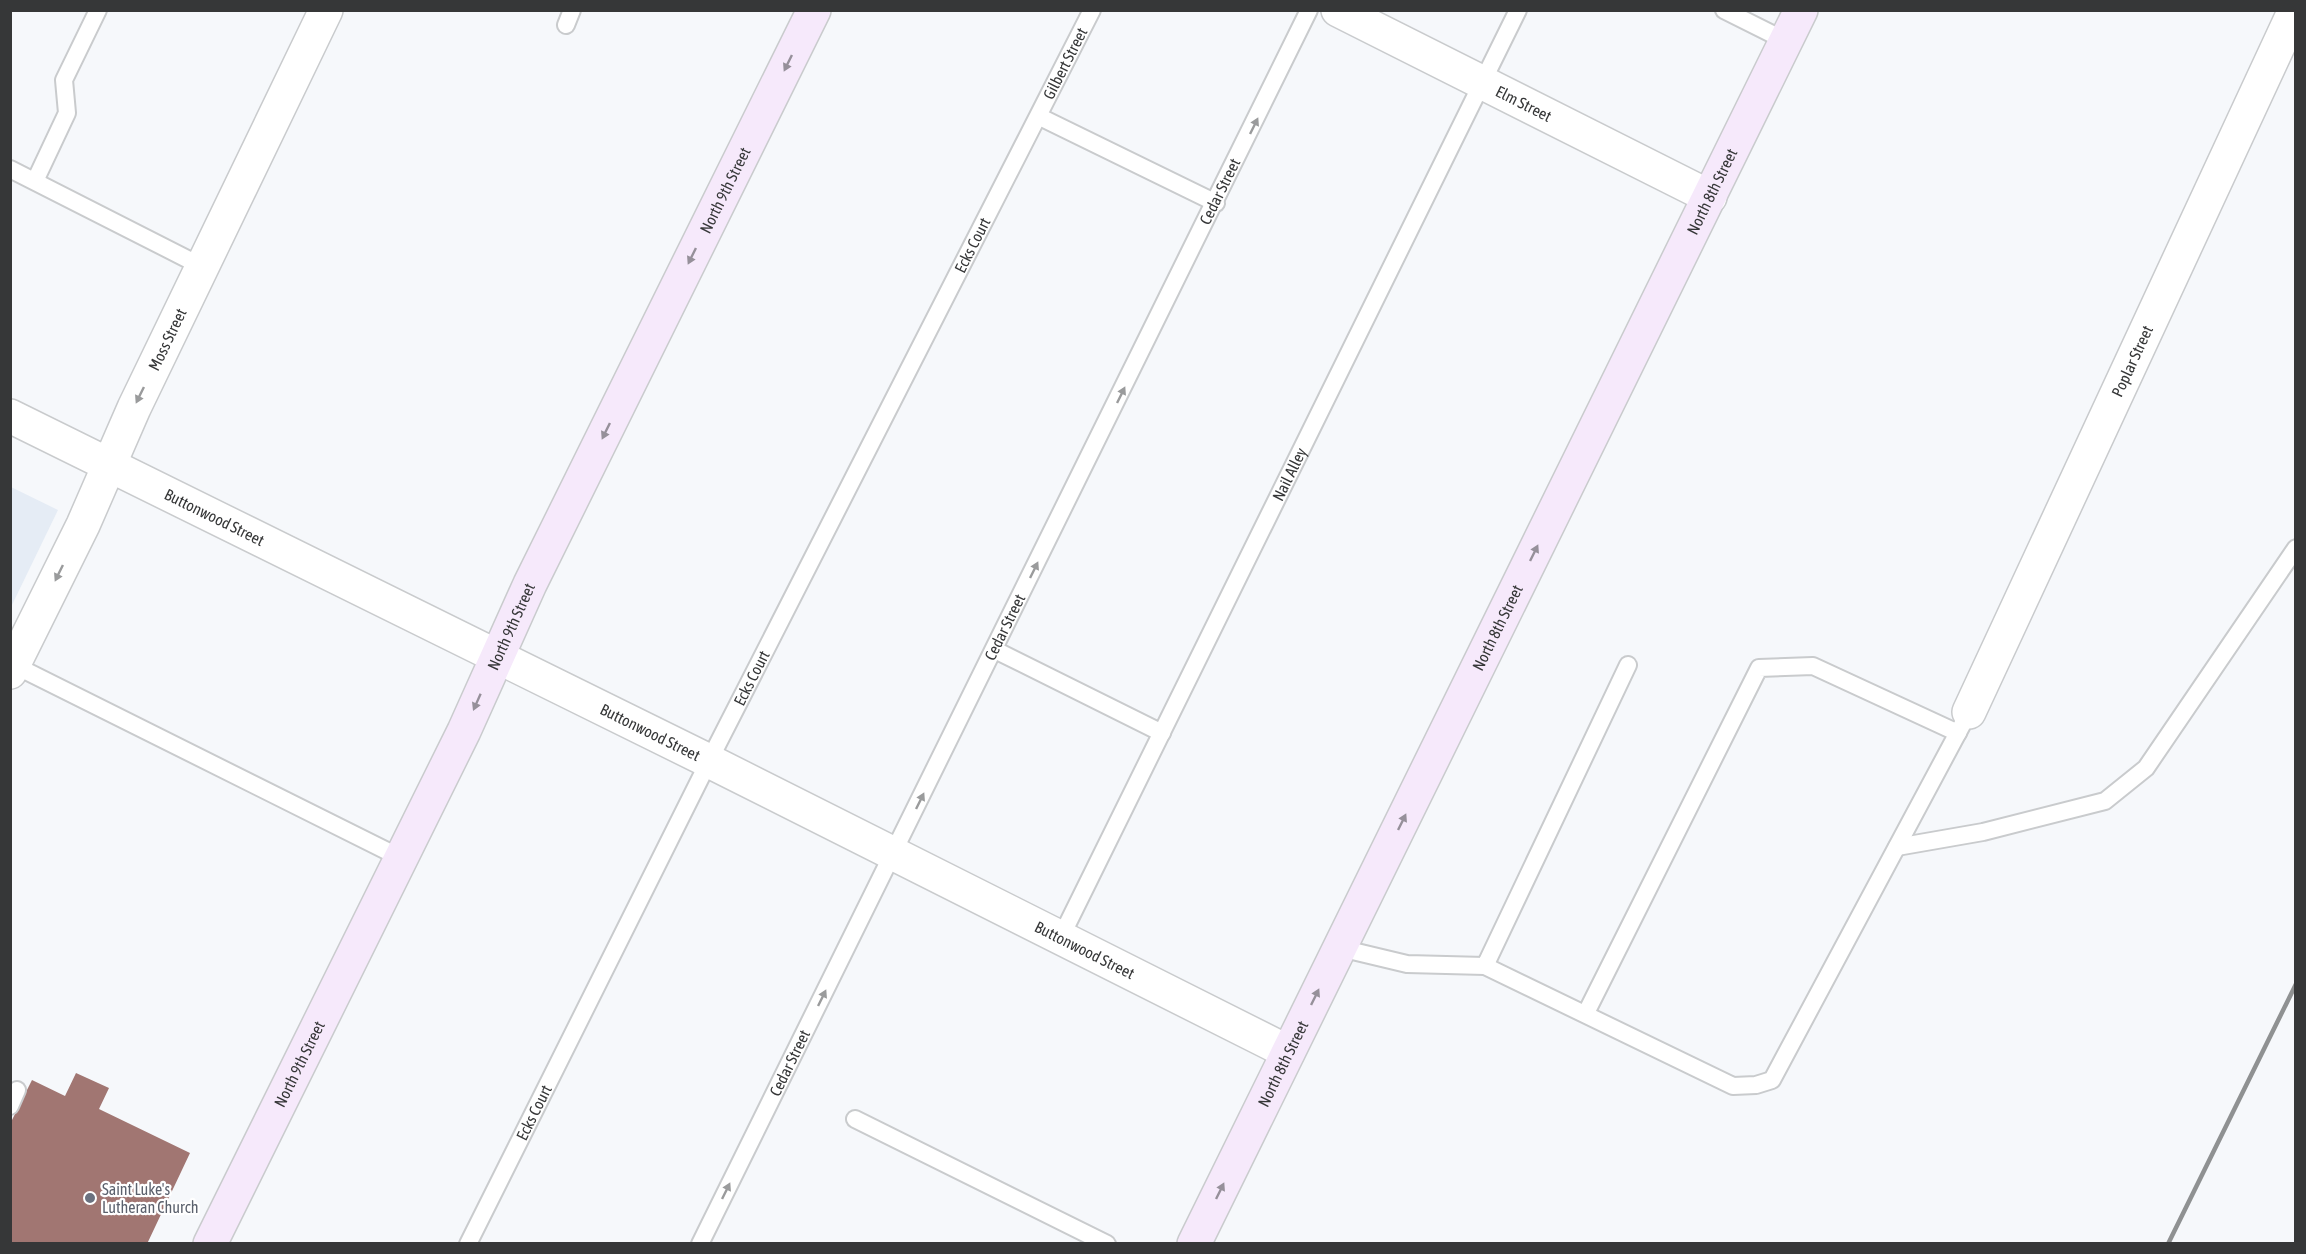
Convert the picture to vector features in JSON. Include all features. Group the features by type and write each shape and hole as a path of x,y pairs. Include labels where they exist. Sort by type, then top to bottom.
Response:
{"main road":[{"name":"North 9th Street","path":"210,1244 402,858 464,730 530,584 814,10"},
{"name":"North 8th Street","path":"1194,1244 1801,10"}],"street":[{"name":"Moss Street","path":"12,668 83,525 134,408 326,10"},
{"name":"Elm Street","path":"1338,10 1710,197"},
{"name":"Poplar Street","path":"1964,722 2286,13"},
{"name":"Buttonwood Street","path":"10,416 894,853 1288,1052"}],"lane":[{"path":"35,181 67,113 64,80 98,10"},
{"name":"Gilbert Street","path":"1040,117 1092,10"},
{"name":"Cedar Street","path":"700,1244 1216,203 1309,10"},
{"name":"Nail Alley","path":"1061,937 1518,10"},
{"path":"1724,10 1786,41"},
{"path":"1040,117 1216,203"},
{"name":"Ecks Court","path":"468,1244 709,761 1040,117"},
{"path":"10,169 203,267"},
{"path":"1897,847 1983,832 2104,801 2146,768 2295,548"},
{"path":"995,650 1162,733"},
{"path":"1485,966 1628,665"},
{"path":"1340,948 1407,963 1485,966 1733,1086 1756,1085 1772,1080 1964,722 1813,666 1759,668 1586,1013"},
{"path":"12,668 402,858"},
{"path":"855,1119 1107,1244"}],"shaded area":[{"path":"11,487 58,510 11,607"}],"building":[{"name":"Saint Luke's Lutheran Church","path":"76,1073 109,1088 99,1109 190,1153 147,1244 10,1244 10,1124 32,1080 65,1096"}],"railway":[{"path":"2168,1244 2296,984"}],"place":[{"name":"Saint Luke's Lutheran Church","path":"90,1198"}]}
